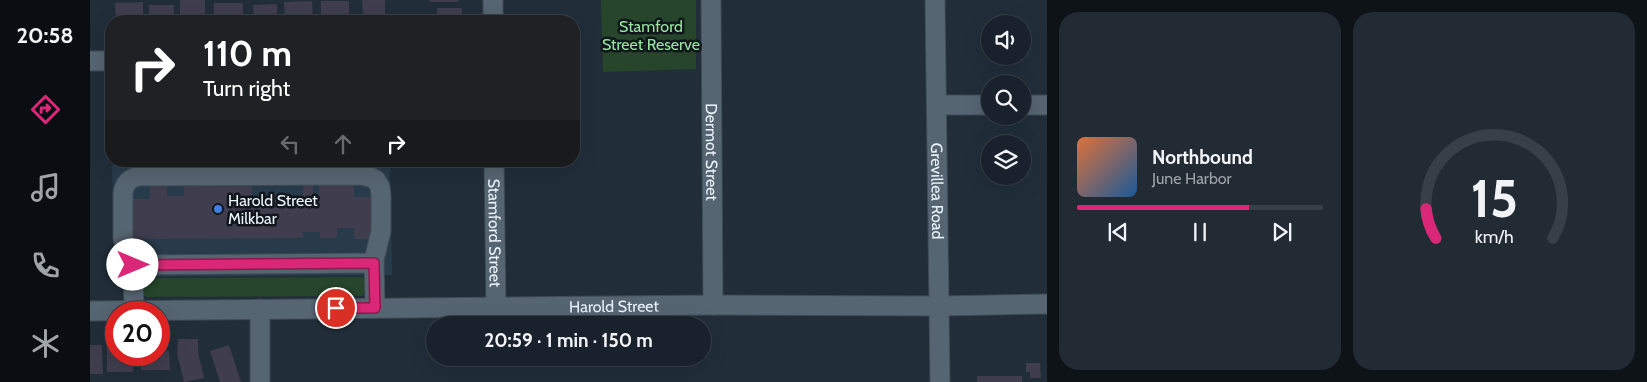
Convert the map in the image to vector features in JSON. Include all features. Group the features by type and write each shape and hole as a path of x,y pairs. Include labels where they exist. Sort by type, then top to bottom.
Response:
{"street":[{"path":"493,0 493,15"},
{"name":"Dermot Street","path":"711,0 713,305"},
{"name":"Grevillea Road","path":"935,0 940,382"},
{"path":"90,61 105,61"},
{"path":"937,105 981,105"},
{"path":"1031,105 1047,105"},
{"name":"Stamford Street","path":"494,167 496,307"},
{"path":"134,301 133,265 123,239 123,191 130,179 140,176 360,175 372,178 380,186 380,235 374,263 375,308"},
{"path":"133,265 374,263"},
{"name":"Harold Street","path":"170,309 1047,304"},
{"path":"260,308 260,382"},
{"name":"Harold Street","path":"90,311 105,311"}],"shaded area":[{"path":"112,167 390,167 392,275 123,277 122,250 114,241"}],"green space":[{"name":"Stamford Street Reserve","path":"601,0 696,0 696,69 603,72"},
{"path":"362,277 364,279 364,293 362,296 147,297 144,295 144,281 147,278"}],"building":[{"path":"180,0 205,0 205,15 180,15"},
{"path":"362,0 385,0 385,15 363,15"},
{"path":"430,0 458,0 458,2 430,2"},
{"path":"312,1 313,15 285,15 284,2"},
{"path":"321,1 349,1 349,15 321,15"},
{"path":"143,2 143,15 116,15 115,3"},
{"path":"214,3 243,3 243,15 214,15"},
{"path":"277,4 277,15 254,15 253,5"},
{"path":"149,5 174,5 174,15 149,15"},
{"path":"437,8 462,8 462,15 437,15"},
{"path":"303,184 313,184 313,205 319,205 319,185 354,184 354,197 371,197 371,239 354,239 354,228 337,228 337,238 320,238 320,232 303,232 303,238 133,239 133,199 150,199 150,185 167,185 167,196 184,196 184,185 252,185 252,201 269,202 269,193 277,193 276,199 286,199 286,207 293,207 293,197 303,197"},
{"path":"178,339 198,339 198,352 204,378 184,382 177,353"},
{"path":"90,345 102,345 103,374 90,374"},
{"path":"229,345 241,382 220,382 210,351"},
{"path":"1026,363 1040,363 1041,378 1030,378 1030,372 1026,372"},
{"path":"107,366 133,366 133,372 107,372"},
{"path":"141,366 170,366 170,370 141,370"},
{"path":"977,376 1022,376 1022,382 977,382"}],"place":[{"name":"Harold Street Milkbar","path":"218,209"}],"route":[{"path":"133,265 374,263 375,308 336,308"}]}
